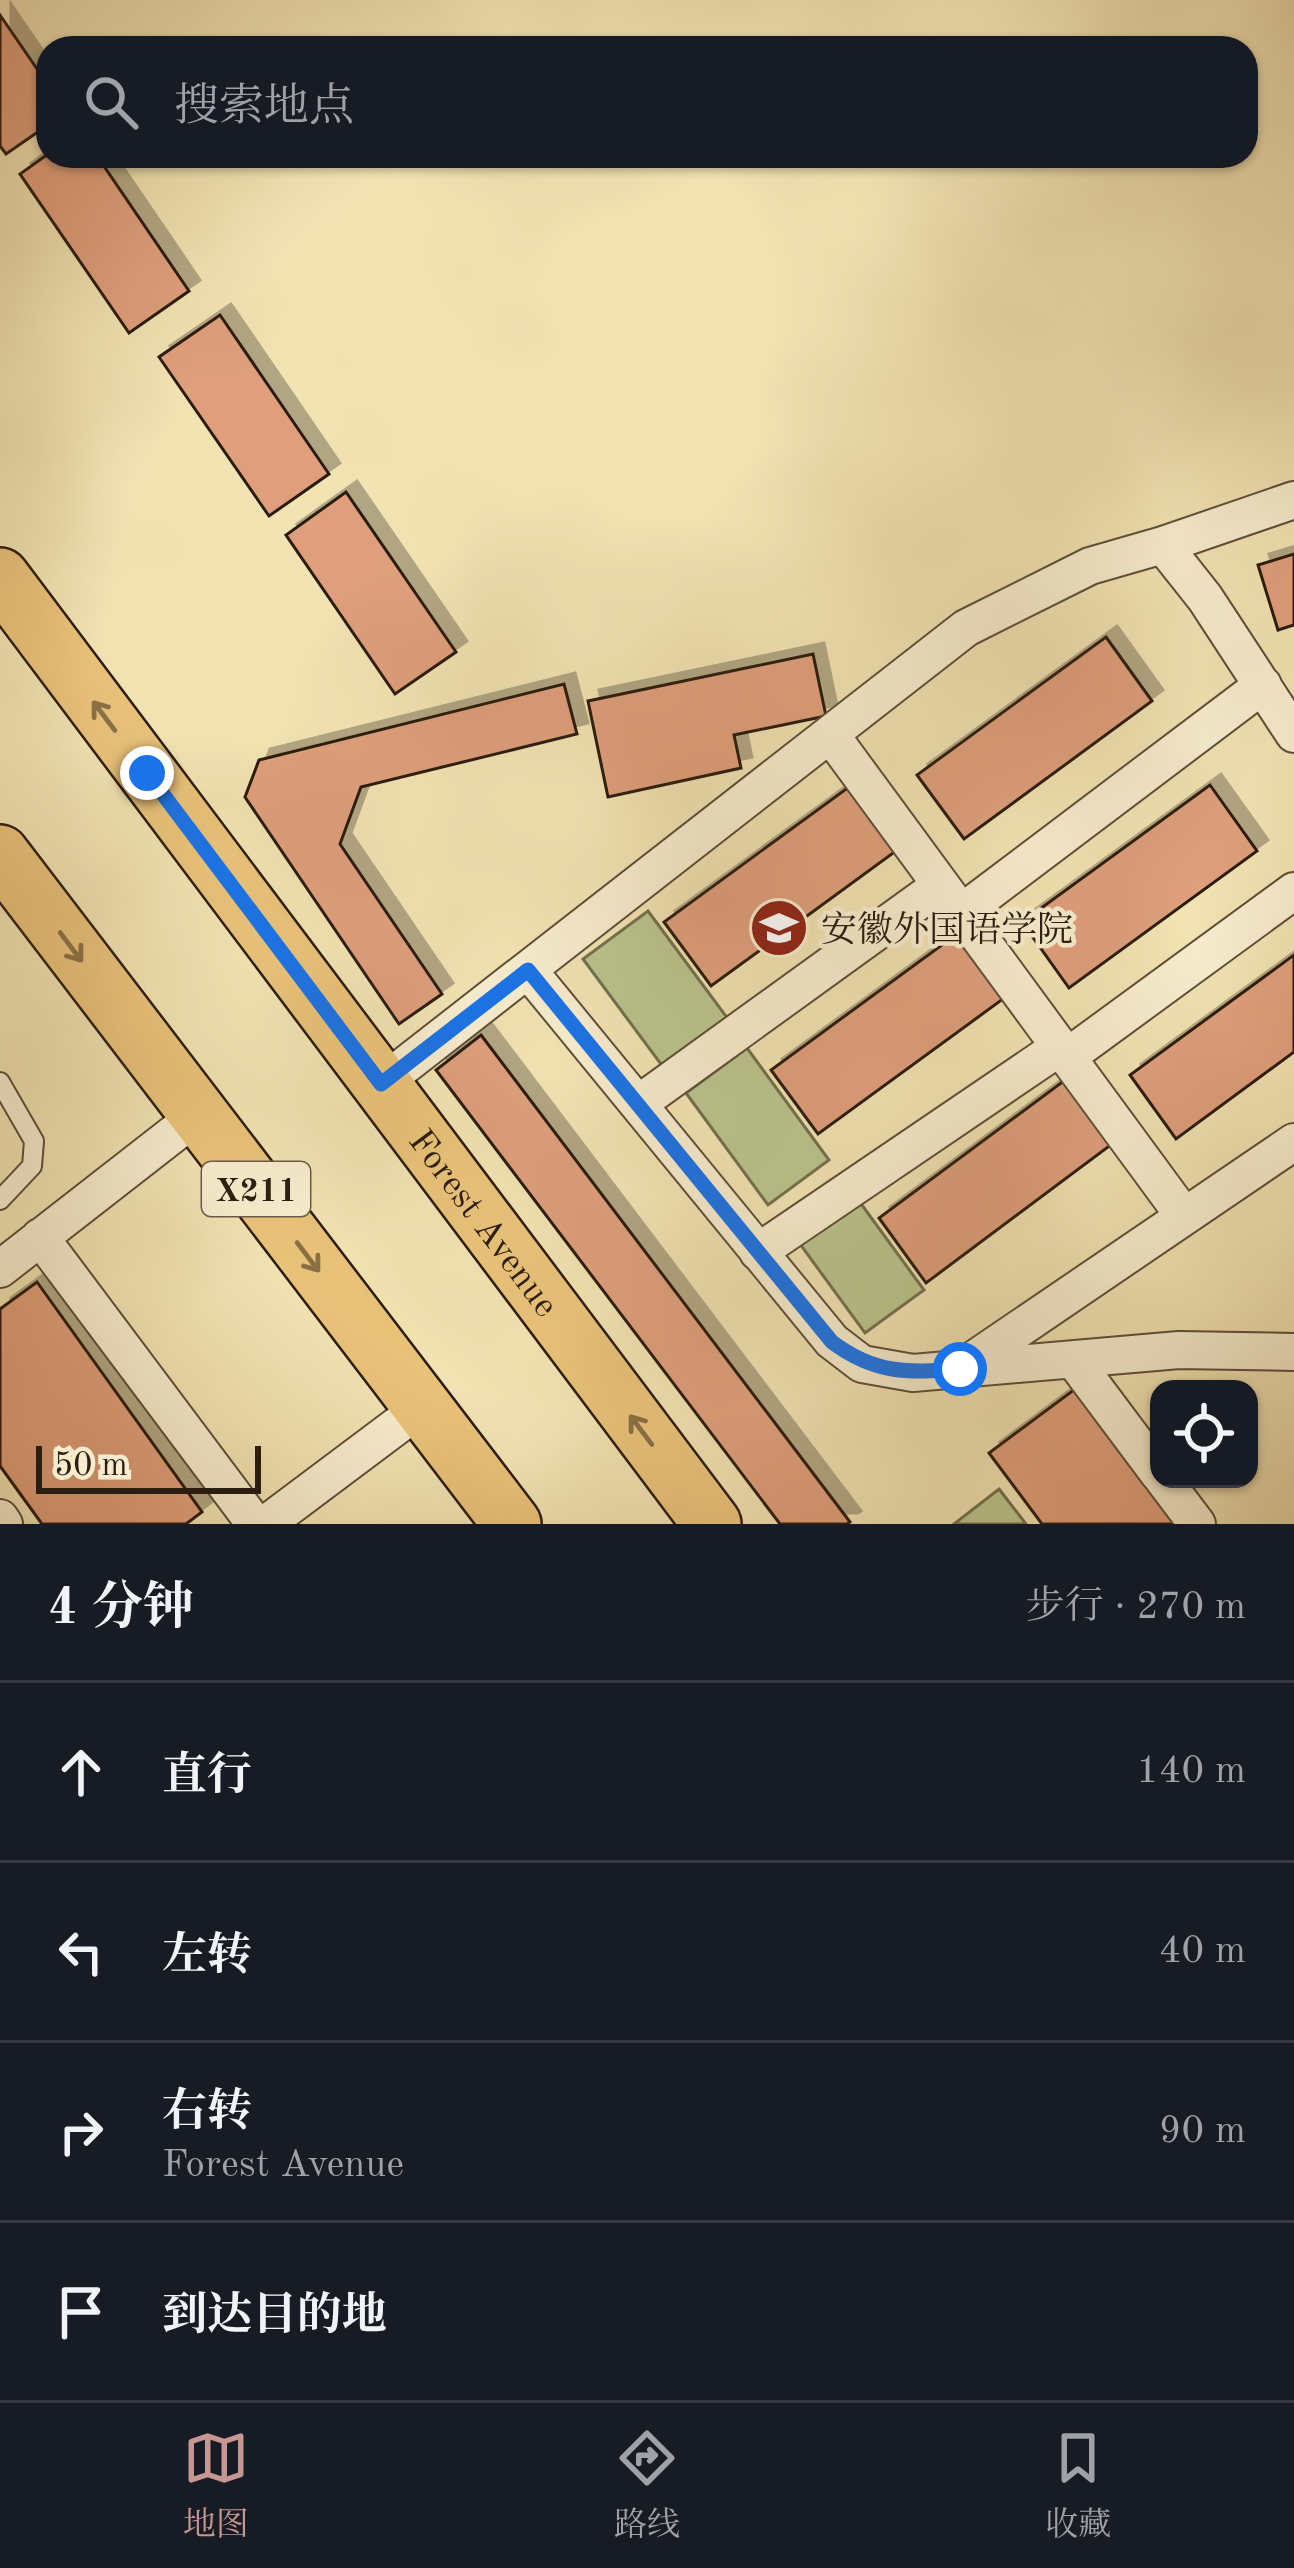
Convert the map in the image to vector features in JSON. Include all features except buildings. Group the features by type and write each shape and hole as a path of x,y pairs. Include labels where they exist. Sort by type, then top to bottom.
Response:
{"main road":[{"name":"Forest Avenue","path":"0,577 712,1524"},
{"name":"X211","path":"4,868 512,1524"}],"street":[{"path":"381,1084 965,628 1090,566 1294,500"},
{"path":"1163,545 1294,734"},
{"path":"638,1104 951,899 1263,686"},
{"path":"830,734 1184,1216"},
{"path":"758,1252 1064,1052 1294,891"},
{"path":"528,970 832,1342 862,1364 913,1373 1179,1350 1294,1352"},
{"path":"0,1269 199,1114"},
{"path":"960,1369 1294,1142"},
{"path":"40,1237 255,1524"},
{"path":"1072,1359 1150,1462"},
{"path":"266,1524 422,1407"},
{"path":"1170,1488 1197,1524"}],"lane":[{"path":"0,1082 34,1141 32,1166 0,1200"}],"green space":[{"path":"648,911 731,1023 666,1071 583,959"},
{"path":"747,1048 829,1160 768,1205 686,1093"},
{"path":"859,1201 924,1290 865,1333 800,1244"},
{"path":"999,1489 1026,1524 954,1524"}],"place":[{"name":"安徽外国语学院","path":"779,928"}],"route":[{"path":"147,773 381,1084 528,970 832,1342 862,1364 913,1373 960,1369"}]}
